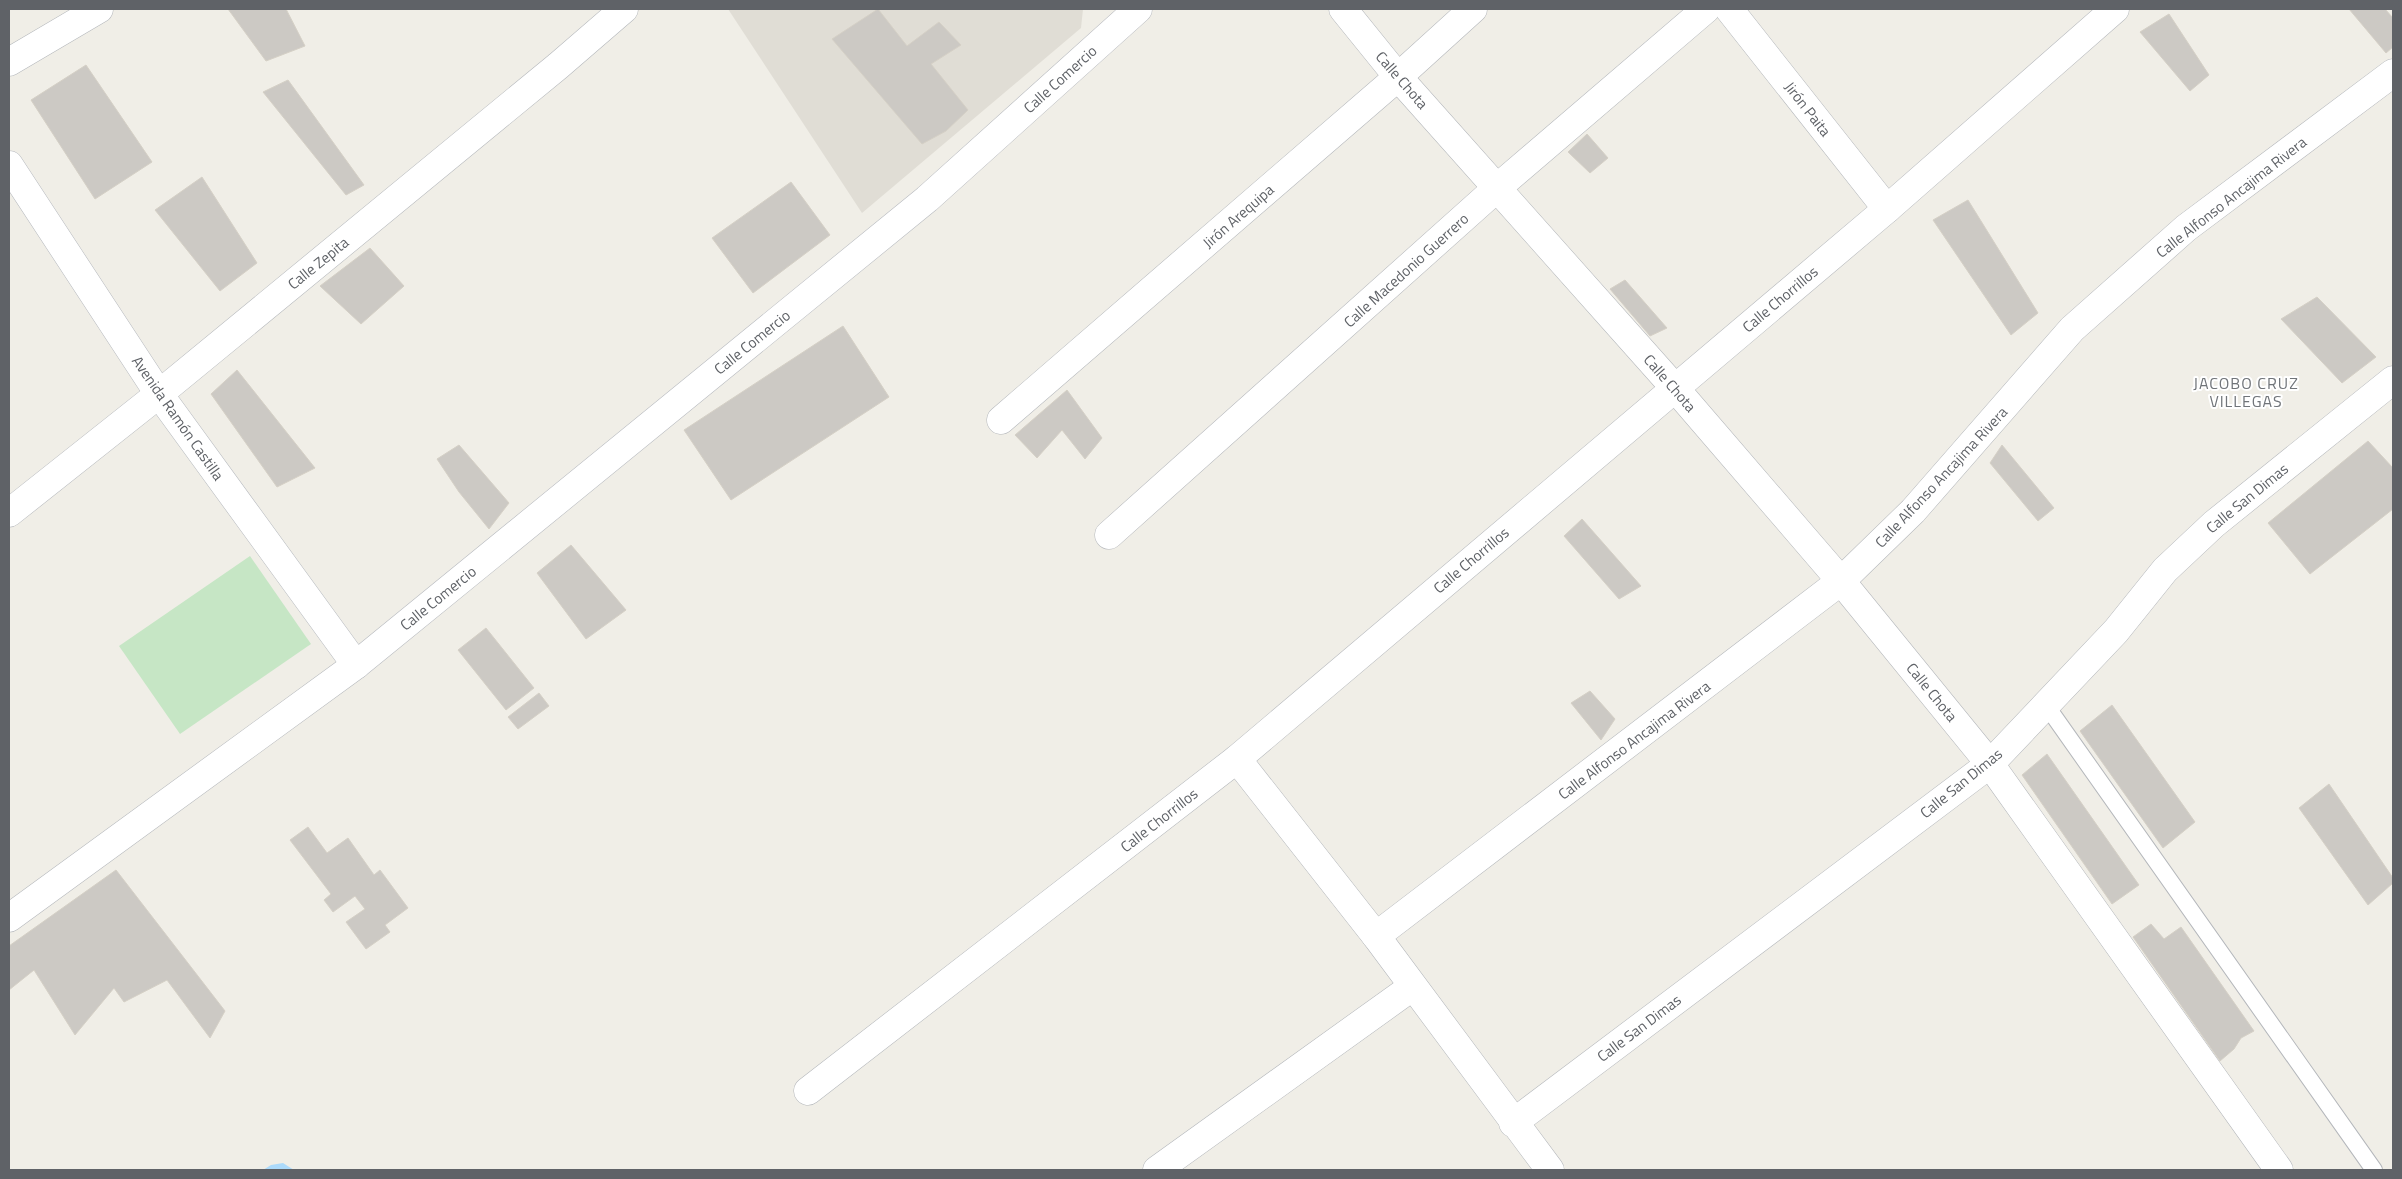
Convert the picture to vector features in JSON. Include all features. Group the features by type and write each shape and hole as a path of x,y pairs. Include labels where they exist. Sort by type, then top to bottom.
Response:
{"street":[{"path":"9,62 99,9"},
{"name":"Calle Zepita","path":"9,513 159,394 558,66 624,9"},
{"name":"Calle Comercio","path":"9,918 356,665 927,199 1138,9"},
{"name":"Calle Chota","path":"1343,9 1398,77 1674,387 1841,581 1990,764 2279,1170"},
{"name":"Jirón Arequipa","path":"1001,420 1398,77 1473,9"},
{"name":"Calle Macedonio Guerrero","path":"1109,535 1497,188 1706,9"},
{"name":"Jirón Paita","path":"1730,9 1887,209"},
{"name":"Calle Chorrillos","path":"808,1091 1238,759 1674,387 1887,209 2115,9"},
{"name":"Calle Alfonso Ancajima Rivera","path":"1376,936 1841,581 1913,511 2072,329 2186,228 2393,73"},
{"name":"Avenida Ramón Castilla","path":"9,165 159,394 356,665"},
{"name":"Calle San Dimas","path":"1513,1123 1990,764 2116,631 2165,570 2214,524 2393,380"},
{"path":"1238,759 1376,936 1513,1123 1550,1170"},
{"path":"1157,1170 1412,987"}],"lane":[{"path":"2046,705 2374,1170"}],"shaded area":[{"path":"728,9 1083,9 1081,28 862,213"}],"green space":[{"path":"250,556 311,644 180,734 119,646"}],"water":[{"path":"283,1163 294,1170 263,1170 271,1165"}],"building":[{"path":"228,9 286,9 305,46 266,61"},
{"path":"878,9 907,46 939,22 961,45 931,64 968,110 946,131 922,144 832,39"},
{"path":"2349,9 2385,9 2393,18 2393,47 2386,53"},
{"path":"2169,14 2209,75 2190,91 2140,32"},
{"path":"86,65 152,162 95,199 31,100"},
{"path":"288,80 364,185 346,195 263,92"},
{"path":"1587,134 1608,158 1590,173 1568,152"},
{"path":"202,177 257,263 220,291 155,210"},
{"path":"791,182 830,235 753,293 712,238"},
{"path":"1968,200 2038,313 2011,335 1933,220"},
{"path":"370,248 404,286 361,324 320,286"},
{"path":"1625,280 1667,328 1650,336 1610,289"},
{"path":"2317,297 2376,357 2342,383 2281,319"},
{"path":"843,326 889,397 731,500 684,430"},
{"path":"237,370 315,468 277,487 211,394"},
{"path":"1067,390 1102,438 1085,459 1062,430 1037,458 1015,435"},
{"path":"2368,441 2393,468 2393,509 2310,574 2268,523"},
{"path":"459,445 509,503 489,529 459,492 437,459"},
{"path":"2002,445 2054,508 2038,521 1990,463"},
{"path":"1582,519 1641,586 1619,599 1564,536"},
{"path":"571,545 626,610 586,639 537,573"},
{"path":"486,628 534,688 506,710 458,650"},
{"path":"1590,691 1615,719 1601,740 1571,703"},
{"path":"539,693 549,706 518,729 508,717"},
{"path":"2112,705 2195,822 2163,848 2080,731"},
{"path":"2047,754 2139,885 2112,904 2022,775"},
{"path":"2329,784 2393,878 2393,883 2368,905 2299,808"},
{"path":"308,827 327,853 348,838 374,875 380,870 408,908 385,925 390,932 366,949 346,922 365,909 355,896 333,912 324,900 331,894 290,840"},
{"path":"116,870 225,1011 210,1038 167,980 124,1002 114,988 75,1035 34,970 9,990 9,946"},
{"path":"2151,924 2164,939 2181,927 2254,1031 2241,1038 2234,1049 2220,1061 2133,937"}],"district":[{"name":"JACOBO CRUZ VILLEGAS","path":"2246,392"}]}
